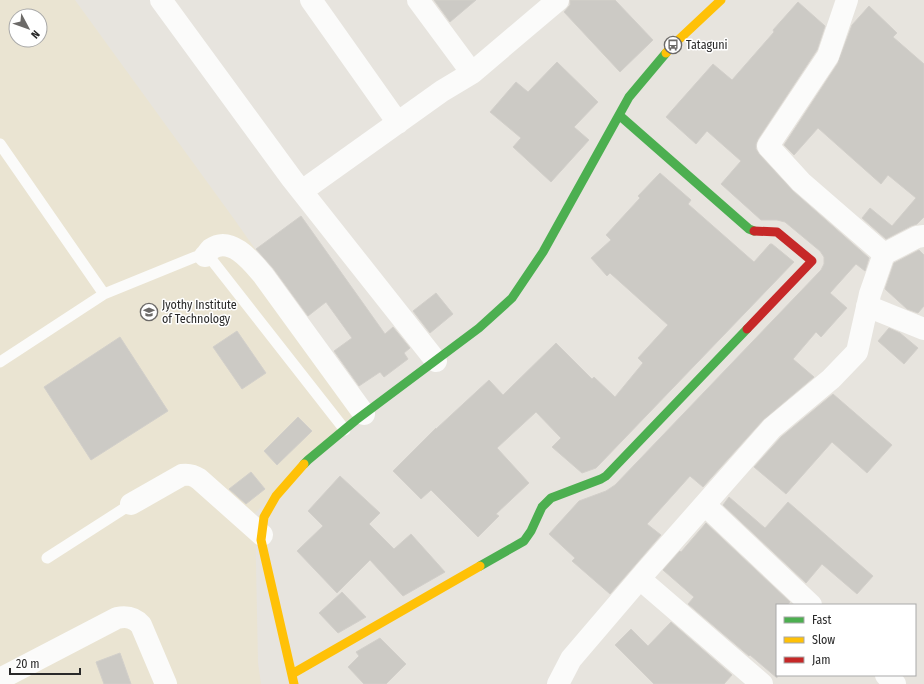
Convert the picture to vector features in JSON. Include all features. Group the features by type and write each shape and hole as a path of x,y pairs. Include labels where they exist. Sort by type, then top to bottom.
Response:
{"street":[{"path":"161,0 302,191 436,361"},
{"path":"311,0 398,123"},
{"path":"418,0 472,73"},
{"path":"294,684 261,540 264,517 276,496 308,460 364,414 479,328 512,298 543,252 629,97 673,45 721,0"},
{"path":"847,0 828,56 768,146 801,182 884,254"},
{"path":"302,191 442,91 472,73 547,4"},
{"path":"292,674 524,541 528,537 541,507 546,501 606,476 812,261 777,232 756,232 749,229 619,115"},
{"path":"558,684 572,659 772,428 831,379 857,352 867,306 884,254 917,237 924,236"},
{"path":"204,256 211,249 220,246 229,246 237,249 254,264 364,414"},
{"path":"867,306 924,329"},
{"path":"131,504 182,475 188,474 199,479 262,535"},
{"path":"705,505 810,604"},
{"path":"640,579 762,684"},
{"path":"0,679 117,618 130,617 141,625 166,684"},
{"path":"887,676 895,684"}],"lane":[{"path":"0,144 104,294"},
{"path":"0,362 104,294 195,257 204,256 211,259 345,430"},
{"path":"47,558 131,504"}],"shaded area":[{"name":"Jyothy Institute of Technology","path":"0,0 75,0 234,219 364,404 255,513 258,663 261,684 0,684"}],"building":[{"path":"434,0 476,0 450,22"},
{"path":"570,0 615,0 653,40 620,72 564,12 570,5"},
{"path":"798,2 825,26 817,50 758,139 756,149 793,191 869,258 865,271 856,264 830,293 847,308 821,337 816,332 793,359 814,377 763,420 703,487 690,476 647,524 661,535 610,594 572,561 575,558 549,534 579,501 606,491 615,485 821,270 824,264 824,257 820,251 785,222 777,220 761,220 721,184 741,161 707,131 696,144 666,117 713,64 732,80"},
{"path":"869,6 897,33 893,37 924,64 924,217 917,224 886,239 862,218 870,208 892,226 916,198 888,175 881,184 818,128 794,155 784,145 838,63 852,25"},
{"path":"557,62 598,102 574,127 589,140 551,182 513,147 521,138 490,112 516,82 528,92"},
{"path":"660,173 691,200 688,204 754,262 770,244 772,244 794,262 596,468 582,473 552,447 561,438 536,412 497,448 529,483 496,514 499,516 478,537 431,490 421,499 393,471 436,428 489,380 503,395 556,343 592,379 594,377 615,397 643,363 638,358 668,325 610,273 607,276 591,258 611,240 606,235 640,198 638,196"},
{"path":"301,216 385,334 393,327 410,348 404,353 408,359 384,377 380,372 359,386 334,351 352,338 326,302 308,316 273,268 256,249"},
{"path":"919,250 924,255 924,306 918,313 907,309 885,289 894,263"},
{"path":"436,293 453,314 430,333 413,311"},
{"path":"889,328 900,333 918,348 904,364 878,341"},
{"path":"237,331 266,373 242,389 213,347"},
{"path":"120,337 168,411 91,460 44,387"},
{"path":"833,394 892,445 867,473 832,442 786,494 754,467 781,437"},
{"path":"298,417 312,431 277,465 264,451"},
{"path":"251,472 265,489 246,504 229,489"},
{"path":"340,476 380,513 369,524 394,549 411,534 445,572 403,596 370,560 337,593 297,551 323,526 308,511"},
{"path":"729,497 765,528 788,502 873,576 857,594 822,564 806,583 723,505"},
{"path":"706,523 790,602 788,604 776,604 777,678 688,604 694,597 663,570 680,551 681,552"},
{"path":"342,592 366,617 338,633 319,613"},
{"path":"671,622 732,675 724,684 654,684 615,645 631,629 648,646"},
{"path":"380,638 406,664 386,684 364,684 348,667 359,656 356,652"},
{"path":"120,653 131,684 104,684 96,662"}],"traffic: fast":[{"path":"304,464 356,420 479,328 512,298 543,252 629,97 666,53"},
{"path":"619,115 749,229 754,231"},
{"path":"480,566 524,541 531,531 542,507 551,498 606,476 747,329"}],"traffic: slow":[{"path":"666,53 721,0"},
{"path":"294,684 261,540 264,517 276,496 304,464"},
{"path":"292,674 480,566"}],"traffic: jam":[{"path":"747,329 812,261 777,232 754,231"}],"place":[{"name":"Tataguni","path":"673,45"},
{"name":"Jyothy Institute of Technology","path":"149,312"}]}
